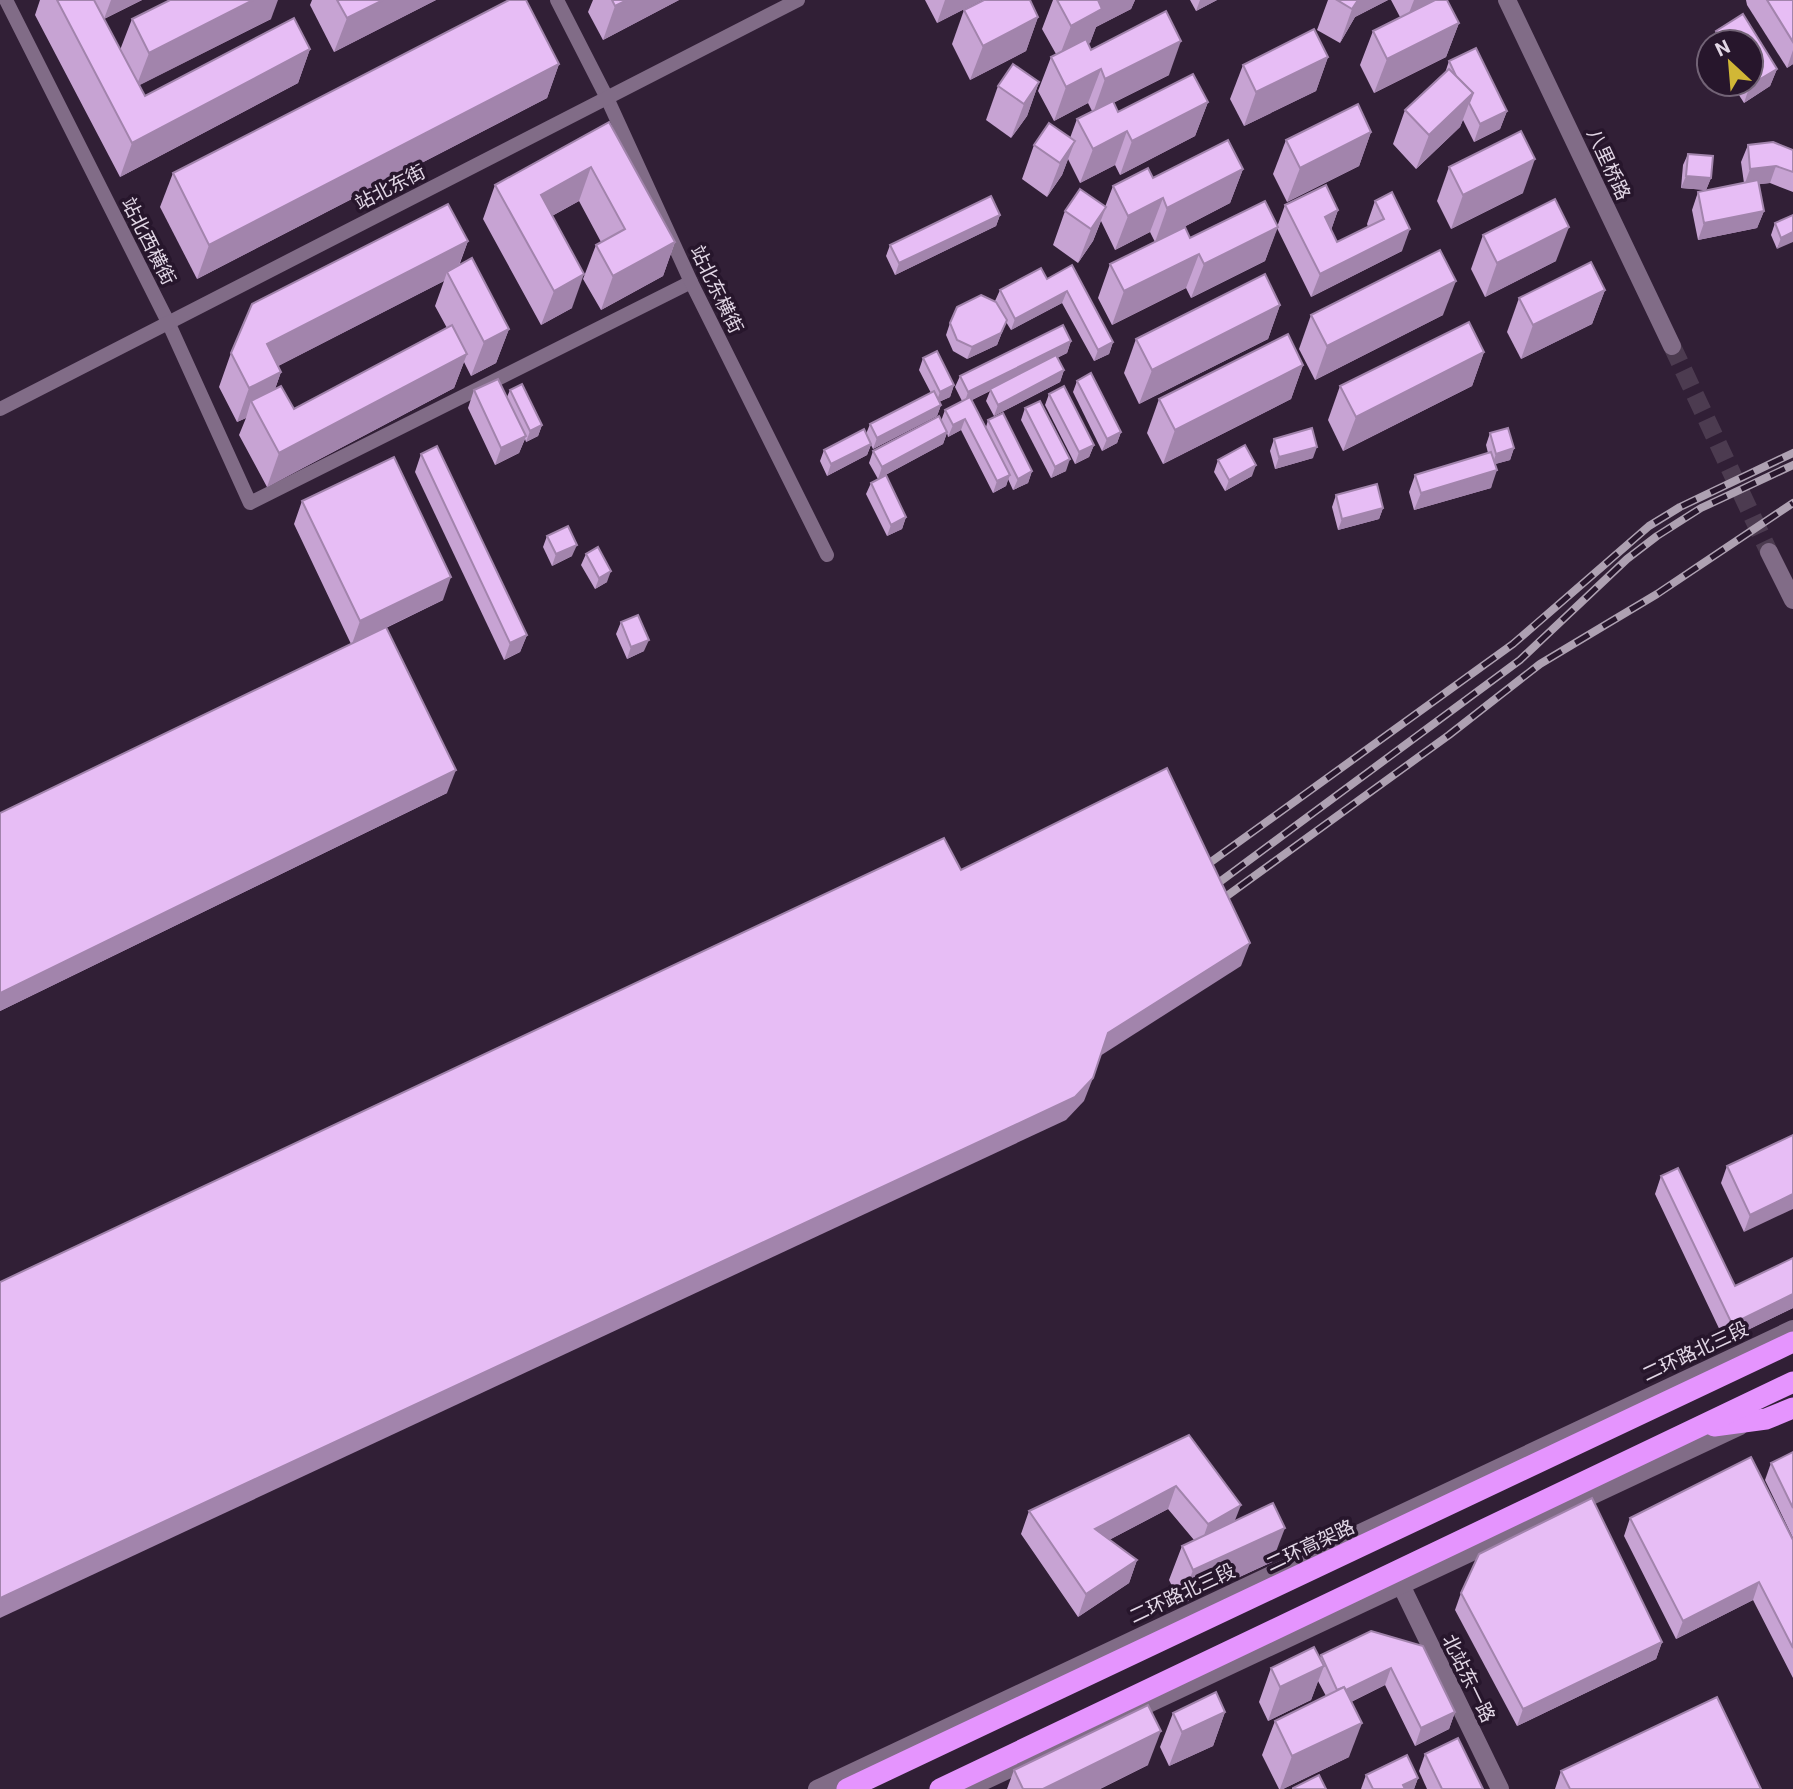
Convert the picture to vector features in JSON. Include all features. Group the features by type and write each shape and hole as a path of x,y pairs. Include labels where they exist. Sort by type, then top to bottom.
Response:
{"highway":[{"name":"二环高架路","path":"847,1789 1793,1342"},
{"path":"940,1789 1793,1382"},
{"path":"1695,1428 1766,1419 1793,1408"}],"main road":[{"name":"八里桥路","path":"1507,0 1672,346"},
{"path":"1769,552 1793,600"},
{"name":"二环路北三段","path":"817,1789 1793,1329"},
{"path":"974,1788 1793,1402"},
{"name":"北站东一路","path":"1401,1585 1500,1789"}],"street":[{"name":"站北西横街","path":"6,0 169,322 250,503 691,282"},
{"name":"站北东横街","path":"557,0 607,98 691,282 827,555"},
{"name":"站北东街","path":"0,409 798,0"}],"building":[{"path":"57,0 94,0 145,96 294,18 310,49 132,143"},
{"path":"170,0 253,0 149,53 132,19"},
{"path":"337,0 383,0 347,18"},
{"path":"509,0 526,0 559,64 209,245 173,173"},
{"path":"612,0 627,0 615,6"},
{"path":"984,0 1030,0 1038,17 983,46 964,10"},
{"path":"1057,0 1098,0 1102,9 1071,26"},
{"path":"1337,0 1358,0 1352,9"},
{"path":"1435,0 1447,0 1459,23 1387,59 1373,31"},
{"path":"1767,0 1793,0 1793,42"},
{"path":"1166,11 1181,41 1105,79 1101,69 1066,87 1051,57 1086,39 1091,50"},
{"path":"1743,14 1752,28 1721,28"},
{"path":"1314,29 1328,57 1256,92 1243,65"},
{"path":"1476,48 1507,111 1480,124 1469,103 1473,93 1456,76 1449,61"},
{"path":"1765,50 1777,69 1765,76"},
{"path":"1013,64 1039,82 1024,104 998,86"},
{"path":"1449,69 1473,93 1429,135 1405,110"},
{"path":"1193,74 1208,102 1132,141 1127,131 1093,149 1077,119 1113,101 1118,112"},
{"path":"1358,104 1371,132 1300,168 1286,140"},
{"path":"609,122 675,242 613,276 596,245 625,229 591,167 541,195 584,274 554,291 495,185"},
{"path":"1049,123 1075,141 1060,163 1034,145"},
{"path":"1521,131 1535,159 1463,195 1449,167"},
{"path":"1228,140 1243,169 1167,208 1163,198 1128,216 1113,186 1148,168 1153,178"},
{"path":"1773,142 1793,150 1793,172 1776,166 1750,169 1748,145"},
{"path":"1688,154 1713,156 1711,178 1686,176"},
{"path":"1758,180 1764,211 1704,223 1698,192"},
{"path":"1326,185 1338,210 1325,217 1337,242 1384,219 1375,201 1392,192 1410,229 1320,274 1285,205"},
{"path":"1080,189 1106,207 1091,229 1065,211"},
{"path":"991,196 1000,215 899,263 890,245"},
{"path":"1555,199 1569,227 1497,263 1483,235"},
{"path":"1265,201 1278,227 1204,264 1199,254 1124,291 1110,264 1185,227 1190,238"},
{"path":"448,204 468,241 267,344 281,372 249,388 231,353 252,304"},
{"path":"1793,215 1793,232 1781,238 1775,223"},
{"path":"1440,250 1456,281 1327,346 1311,315"},
{"path":"472,258 509,329 484,342 447,272"},
{"path":"1591,262 1605,290 1533,325 1519,298"},
{"path":"1072,265 1113,342 1098,350 1067,291 1015,319 1000,290 1041,268 1047,279"},
{"path":"1265,274 1280,305 1152,370 1136,339"},
{"path":"981,295 996,302 1007,320 1001,333 972,347 957,340 950,323 957,307"},
{"path":"1469,322 1484,352 1356,417 1340,386"},
{"path":"452,325 467,354 279,453 251,401 281,386 294,409"},
{"path":"1063,325 1071,341 968,392 960,376"},
{"path":"1288,334 1303,365 1175,430 1159,399"},
{"path":"937,351 954,385 940,392 923,358"},
{"path":"1056,355 1064,370 998,405 990,389"},
{"path":"1091,373 1121,432 1107,439 1077,381"},
{"path":"498,379 526,436 501,448 474,390"},
{"path":"522,384 542,425 530,431 510,390"},
{"path":"1064,386 1094,445 1079,452 1049,394"},
{"path":"934,391 941,405 877,438 870,424"},
{"path":"970,397 1010,475 997,481 965,419 953,425 945,410"},
{"path":"1040,401 1070,459 1055,467 1025,408"},
{"path":"1003,413 1032,471 1018,479 988,420"},
{"path":"939,416 947,432 882,467 873,451"},
{"path":"1312,428 1317,447 1279,457 1274,439"},
{"path":"1508,428 1514,448 1496,454 1490,433"},
{"path":"864,429 871,444 831,464 824,450"},
{"path":"1245,445 1256,465 1229,480 1218,460"},
{"path":"437,446 527,635 510,643 421,454"},
{"path":"1491,452 1497,470 1421,493 1415,475"},
{"path":"394,457 451,577 360,621 302,501"},
{"path":"886,475 906,517 891,525 871,483"},
{"path":"1377,484 1383,508 1342,519 1336,495"},
{"path":"568,526 577,545 556,554 547,536"},
{"path":"598,547 611,571 599,578 586,554"},
{"path":"638,615 649,640 631,647 621,622"},
{"path":"386,627 456,770 0,993 0,813"},
{"path":"1167,768 1250,943 1108,1033 1093,1078 1075,1097 0,1598 0,1282 944,838 961,870"},
{"path":"1793,1135 1793,1194 1750,1215 1727,1166"},
{"path":"1678,1168 1735,1286 1793,1258 1793,1294 1732,1324 1661,1176"},
{"path":"1189,1435 1241,1505 1208,1524 1176,1486 1095,1529 1137,1560 1086,1594 1029,1511"},
{"path":"1793,1452 1793,1508 1771,1463"},
{"path":"1751,1457 1793,1540 1793,1648 1759,1582 1683,1621 1630,1518"},
{"path":"1592,1498 1662,1642 1523,1709 1461,1593 1479,1554"},
{"path":"1273,1503 1285,1528 1193,1570 1182,1546"},
{"path":"1371,1631 1423,1646 1455,1712 1421,1728 1391,1668 1346,1690 1344,1687 1337,1690 1321,1655"},
{"path":"1314,1647 1324,1666 1280,1687 1271,1668"},
{"path":"1344,1687 1362,1723 1292,1756 1275,1721"},
{"path":"1216,1692 1225,1712 1182,1732 1173,1713"},
{"path":"1717,1697 1761,1789 1570,1789 1561,1771"},
{"path":"1148,1705 1161,1731 1043,1789 1023,1789 1014,1770"},
{"path":"1458,1738 1483,1789 1442,1789 1425,1754"},
{"path":"1407,1755 1418,1778 1403,1785 1405,1789 1373,1789 1366,1775"},
{"path":"1319,1775 1326,1789 1293,1789 1293,1788"}],"tunnel":[{"path":"1672,346 1769,552"}],"railway":[{"path":"1197,872 1513,644 1649,526 1680,507 1793,453"},
{"path":"1206,892 1520,660 1627,559 1657,536 1701,508 1793,465"},
{"path":"1213,906 1449,735 1540,664 1657,594 1793,503"}]}
